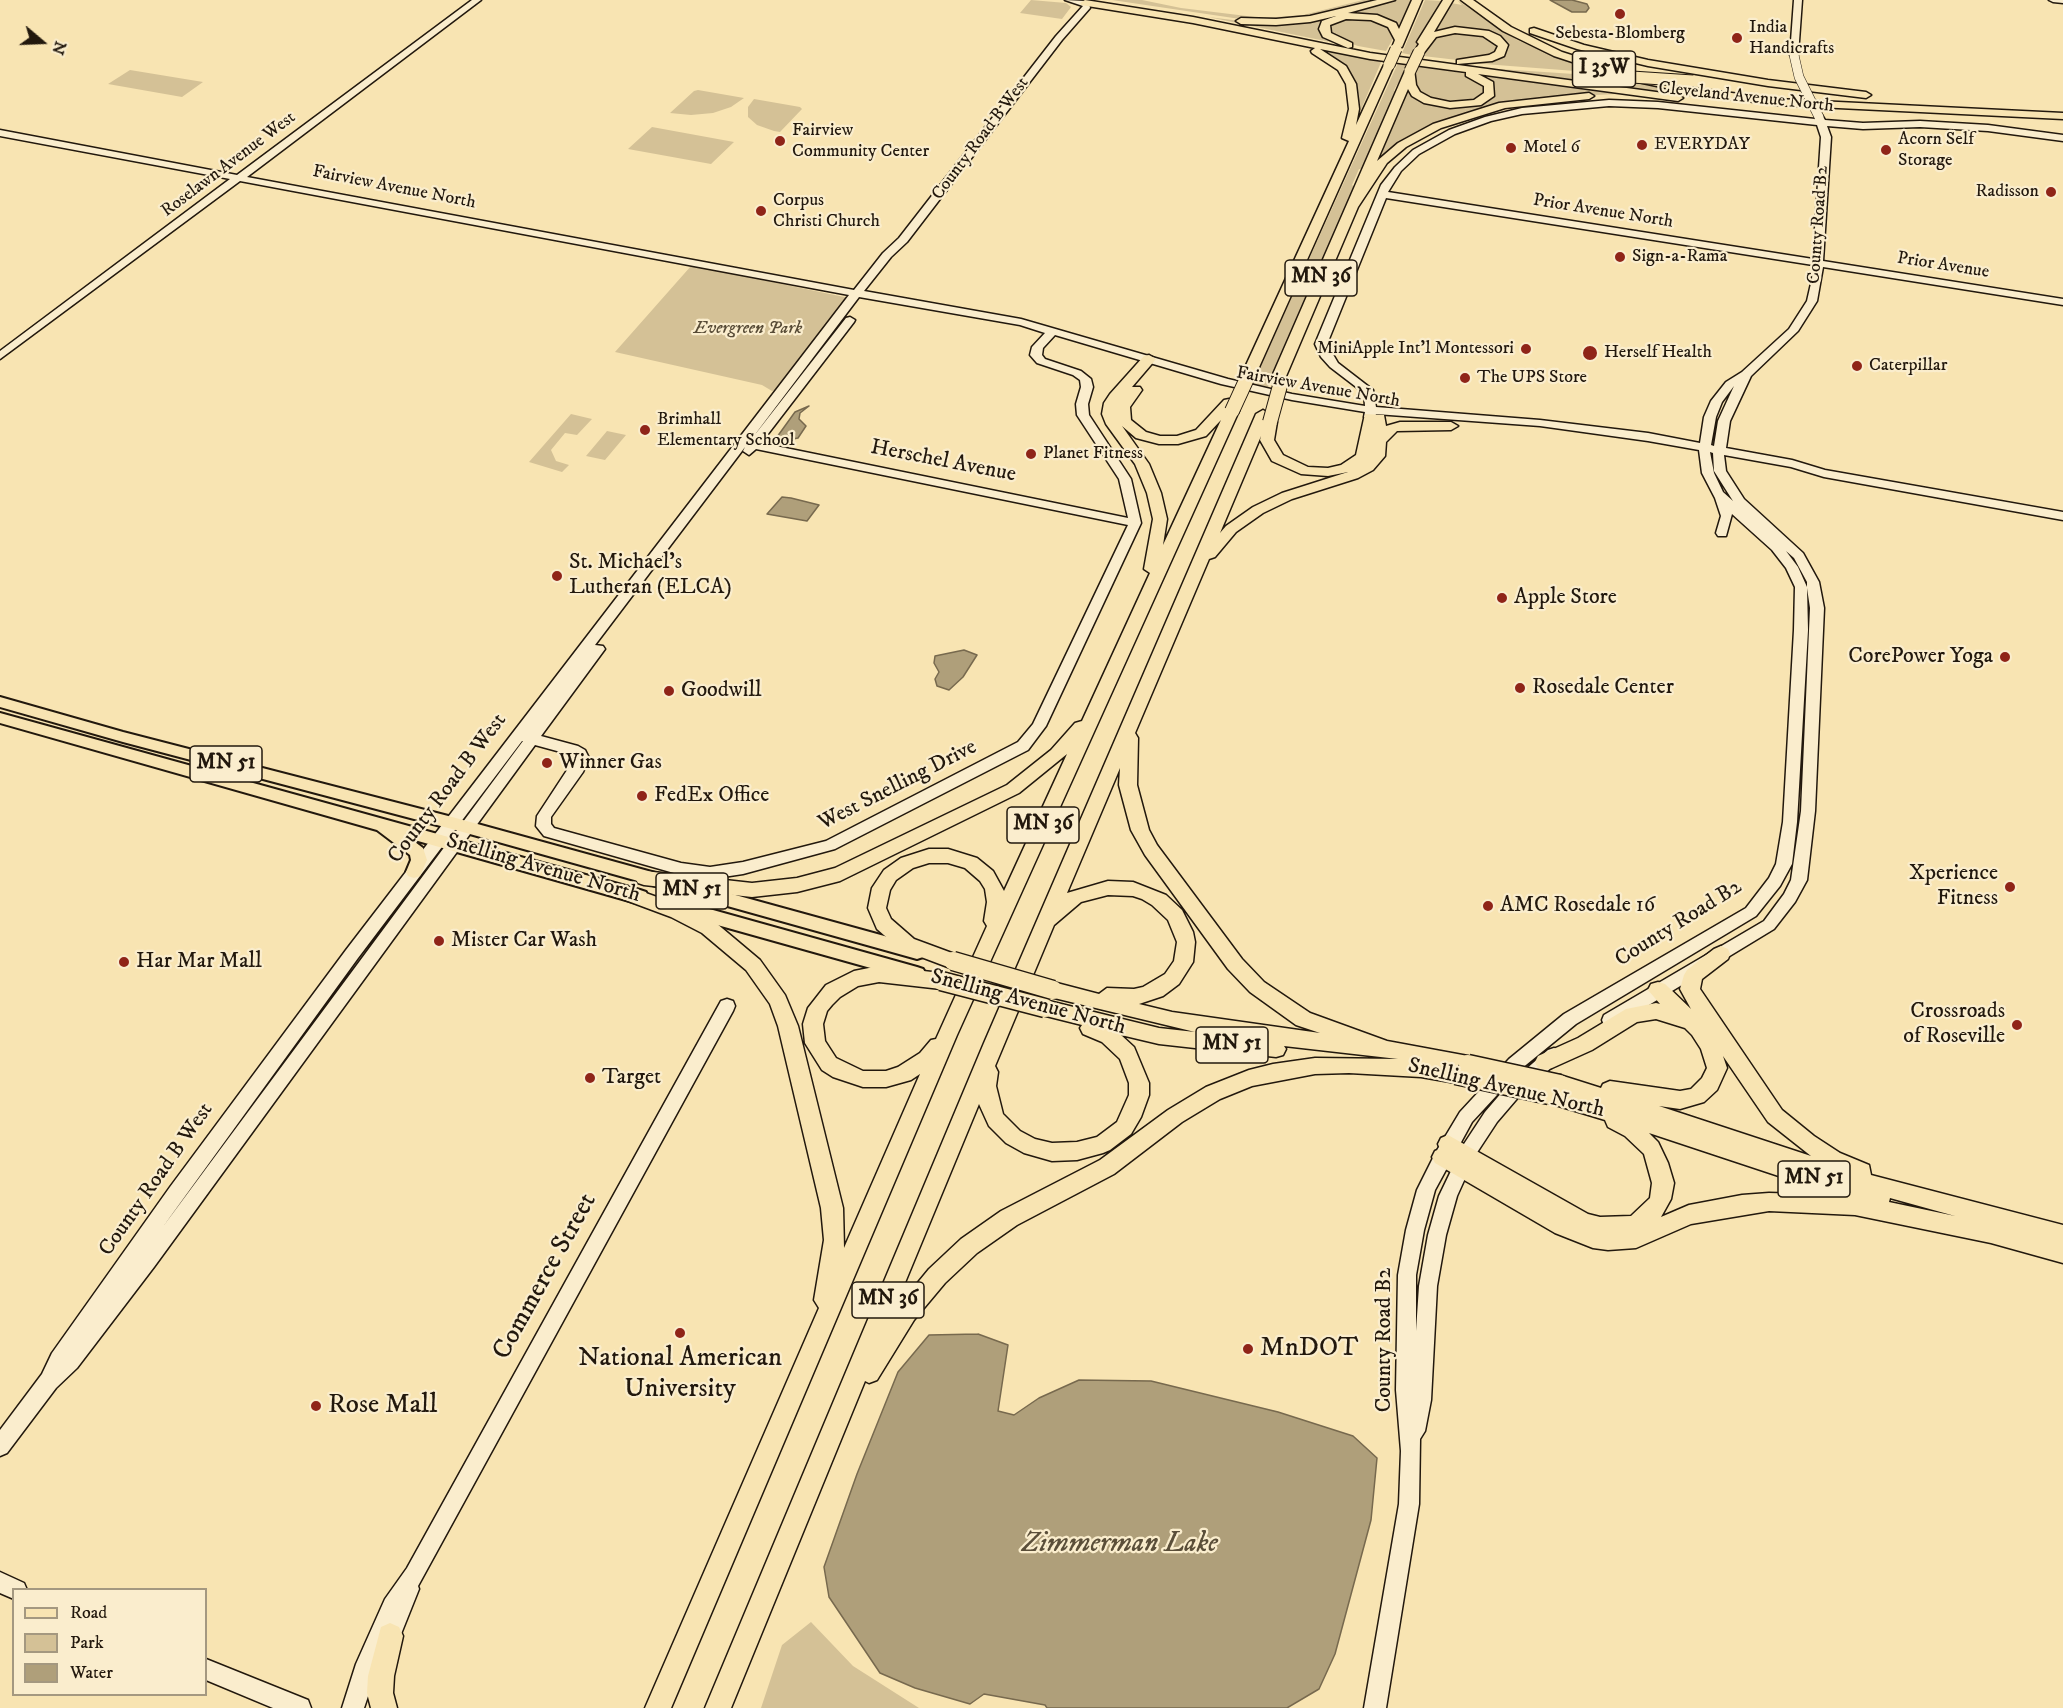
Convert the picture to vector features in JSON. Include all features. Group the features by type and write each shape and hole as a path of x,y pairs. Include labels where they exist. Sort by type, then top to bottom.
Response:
{"highway":[{"path":"1089,1 1241,21 1276,22 1310,19 1390,0"},
{"name":"MN 36","path":"658,1708 947,1035 1138,617 1228,410 1240,394 1417,0"},
{"name":"I 35W","path":"1466,0 1496,23 1544,48 1643,80 1747,99 1917,110 2063,116"},
{"name":"I 35W","path":"1478,0 1524,27 1596,51 1648,63 1825,91 1949,102 2063,107"},
{"path":"1089,1 1360,54 1430,62 1825,91"},
{"name":"MN 36","path":"718,1708 994,1043 1047,924 1143,692 1267,418 1290,351 1410,70 1431,25 1447,2"},
{"path":"1154,9 1430,62 1586,87 1694,100"},
{"path":"1373,52 1334,40 1324,32 1324,25 1339,17 1373,17 1392,25 1398,45"},
{"path":"1419,52 1432,35 1455,30 1485,33 1496,38 1503,45 1500,54 1488,60 1430,62"},
{"path":"1274,37 1322,54 1336,63 1349,78 1353,99 1353,120 1338,177"},
{"path":"1410,70 1413,90 1428,101 1464,106 1482,101 1490,94 1489,84 1476,76 1430,62"},
{"path":"1353,205 1375,170 1392,153 1423,132 1462,116 1521,102 1565,97 1623,96 1761,105 1917,110"},
{"path":"1152,364 1123,407 1122,417 1126,424 1141,435 1169,441 1194,436 1228,410"},
{"path":"1138,617 1156,553 1159,513 1150,480 1109,414 1115,397 1152,364"},
{"path":"1267,418 1267,440 1277,458 1298,469 1328,472 1346,468 1362,457 1375,414"},
{"path":"1184,600 1210,554 1232,529 1272,503 1362,471 1378,456 1380,440 1375,414"},
{"path":"1380,440 1392,428 1400,426 1451,426"},
{"path":"1143,692 1131,733 1128,785 1136,819 1151,850 1235,964 1257,987 1303,1019 1328,1030 1387,1049"},
{"path":"644,878 752,890 797,885 840,874 1024,781 1064,747 1099,702"},
{"path":"953,961 898,938 880,917 878,900 881,888 895,870 907,863 929,856 948,856 971,863 983,871 994,889 996,902 986,949"},
{"path":"1047,924 1075,897 1095,889 1121,888 1148,894 1168,907 1180,923 1185,942 1183,962 1179,971 1165,985 1145,994 1049,999"},
{"path":"626,893 690,917 727,941 764,978 778,1001 788,1026 829,1192 835,1240 829,1284 791,1402"},
{"path":"1721,954 1694,975 1690,988 1694,998 1733,1052 1755,1090 1775,1116 1790,1130 1833,1158 1910,1195"},
{"name":"Snelling Avenue North","path":"953,961 1049,999 1159,1036 1422,1069 1462,1069"},
{"path":"941,981 879,974 854,979 833,991 825,999 815,1014 813,1034 815,1043 829,1064 853,1077 873,1080 898,1076 919,1065 947,1035"},
{"name":"Snelling Avenue North","path":"941,981 1270,1036 1387,1049 1560,1091 1853,1179 2063,1235"},
{"path":"1663,987 1733,1052"},
{"path":"1560,1091 1680,1100 1696,1096 1710,1084 1717,1068 1710,1047 1699,1029 1663,987"},
{"path":"994,1043 987,1074 987,1098 996,1120 1013,1137 1037,1149 1065,1152 1090,1148 1114,1136 1124,1128 1131,1117 1139,1095 1139,1083 1133,1064 1126,1053 1109,1036 1049,999"},
{"path":"1545,1062 1585,1044 1633,1015 1647,1011 1664,1012 1699,1029"},
{"path":"782,1558 854,1402 889,1336 937,1276 986,1233 1030,1206 1107,1167 1194,1104 1230,1085 1273,1072 1315,1066 1349,1065 1422,1069"},
{"path":"1454,1156 1582,1223 1614,1228 1638,1223 1655,1209 1662,1190 1661,1171 1651,1148 1623,1124 1560,1091"},
{"name":"Snelling Avenue North","path":"1560,1091 1646,1123 1835,1186 2063,1253"},
{"path":"1454,1156 1563,1226 1593,1238 1608,1240 1636,1238 1689,1215 1769,1202 1855,1205 1992,1233"},
{"path":"645,1708 696,1618"},
{"path":"384,1708 380,1694 381,1676 390,1635"}],"main road":[{"name":"Snelling Avenue North","path":"0,702 953,961"},
{"name":"Snelling Avenue North","path":"0,718 941,981"},
{"path":"378,823 395,838 417,852 419,860 414,872"}],"street":[{"name":"Roselawn Avenue West","path":"0,356 477,0"},
{"path":"1069,0 1089,1"},
{"path":"1798,0 1794,55 1799,77 1821,120"},
{"path":"2053,0 2063,1"},
{"name":"County Road B West","path":"0,1446 49,1381 70,1362 148,1261 459,825 903,240 1089,1"},
{"name":"Cleveland Avenue North","path":"1375,414 1382,397 1380,390 1342,361 1325,338 1382,194 1398,169 1433,142 1474,124 1530,110 1575,105 1634,104 1821,120 1863,126 1938,125 2063,138"},
{"name":"County Road B2","path":"1454,1156 1476,1104 1515,1064 1570,1019 1736,922 1760,904 1784,864 1789,835 1801,630 1801,587 1792,567 1776,547 1720,496 1709,477 1711,453 1746,374 1800,322 1815,289 1826,137 1821,120"},
{"name":"Fairview Avenue North","path":"0,133 780,280 790,284 862,295 1051,334 1245,395 1451,426 1579,437 1711,453"},
{"name":"Prior Avenue North","path":"1382,194 1818,263"},
{"name":"Prior Avenue","path":"1818,263 2063,302"},
{"path":"1051,334 1036,349 1036,355 1041,361 1077,373 1085,379 1087,387 1082,404 1083,415 1125,479 1132,502 1135,524"},
{"name":"Fairview Avenue North","path":"1375,414 1554,424 1638,435 1794,471 1824,473 2063,516"},
{"name":"Herschel Avenue","path":"748,444 1135,524"},
{"name":"County Road B2","path":"1375,1708 1408,1504 1411,1451 1406,1390 1407,1275 1415,1230 1426,1190 1454,1156 1477,1137 1515,1089 1545,1062 1663,987 1768,925 1790,898 1799,880 1808,811 1817,608 1813,582 1799,556 1733,493 1711,453"},
{"path":"1720,496 1727,514 1722,533"},
{"name":"West Snelling Drive","path":"526,737 573,750 582,758 578,768 544,816 543,826 549,832 681,869 711,873 744,868 830,845 1014,751 1029,740 1042,719 1135,524"},
{"name":"County Road B West","path":"49,1381 59,1359 241,1102 414,872 447,842"},
{"path":"1648,973 1663,987"},
{"name":"Commerce Street","path":"353,1708 379,1633 392,1606 414,1575 727,1006"},
{"name":"Commerce Street","path":"369,1708 390,1635 403,1609 414,1575"},
{"path":"207,1670 300,1708"}],"green space":[{"path":"1031,0 1066,3 1071,7 1062,19 1020,13"},
{"path":"1112,0 1142,0 1181,8 1263,18 1303,15 1363,0 1384,0 1302,19 1247,20"},
{"path":"1393,0 1411,0 1399,27 1347,14 1336,16 1323,23 1335,43 1208,17 1249,22 1310,20"},
{"path":"1425,0 1443,1 1429,21 1412,55 1402,53"},
{"path":"1457,0 1517,40 1559,58 1606,73 1587,68 1588,72 1471,63 1506,49 1483,31 1455,28 1434,32 1451,3 1462,5"},
{"path":"1354,16 1387,23 1394,37 1386,51 1358,46 1334,38 1327,27 1329,23"},
{"path":"1444,33 1481,33 1500,45 1497,54 1466,61 1423,56 1433,38"},
{"path":"1313,48 1382,60 1357,119 1356,93 1326,54"},
{"path":"1398,63 1407,64 1405,72 1395,88 1394,91 1397,92 1363,169 1359,169 1352,185 1355,188 1273,378 1268,387 1251,383 1266,354"},
{"path":"1419,65 1471,75 1480,80 1488,90 1470,103 1437,102 1417,91 1414,78"},
{"path":"1469,67 1589,75 1758,103 1631,91"},
{"path":"130,70 203,82 182,97 108,84"},
{"path":"1475,73 1618,94 1547,97 1472,111 1445,121 1378,161 1409,88 1412,92 1454,106 1493,96 1492,86"},
{"path":"698,90 744,98 731,107 713,113 691,115 670,113"},
{"path":"754,99 802,109 780,132 774,131 757,125 748,117 748,107"},
{"path":"652,127 734,142 711,164 628,149"},
{"name":"Evergreen Park","path":"691,266 849,298 780,389 772,391 762,385 615,352"},
{"path":"571,414 592,419 577,435 565,433 551,450 556,461 569,465 562,472 529,462"},
{"path":"607,431 626,435 605,460 586,456"},
{"path":"811,1622 853,1666 919,1708 761,1708 782,1645"}],"water":[{"path":"1550,0 1572,0 1587,4 1589,8 1586,12 1572,12"},
{"path":"809,406 800,413 799,419 806,426 798,438 788,440 777,437 795,412"},
{"path":"782,497 819,505 807,521 767,514"},
{"path":"964,650 977,655 963,677 949,690 937,686 935,679 939,672 934,663 935,656"},
{"name":"Zimmerman Lake","path":"978,1334 1008,1345 998,1411 1014,1415 1039,1398 1079,1380 1151,1381 1278,1412 1353,1436 1377,1458 1371,1520 1335,1654 1319,1689 1287,1708 1047,1708 1045,1705 984,1694 970,1704 915,1688 880,1673 829,1597 824,1567 857,1474 898,1372 929,1335"}],"place":[{"name":"Sebesta-Blomberg","path":"1620,14"},
{"name":"India Handicrafts","path":"1737,38"},
{"name":"Fairview Community Center","path":"780,141"},
{"name":"EVERYDAY","path":"1642,145"},
{"name":"Motel 6","path":"1511,148"},
{"name":"Acorn Self Storage","path":"1886,150"},
{"name":"Radisson","path":"2051,192"},
{"name":"Corpus Christi Church","path":"761,211"},
{"name":"Sign-a-Rama","path":"1620,257"},
{"name":"MiniApple Int'l Montessori","path":"1526,349"},
{"name":"Herself Health","path":"1590,353"},
{"name":"Caterpillar","path":"1857,366"},
{"name":"The UPS Store","path":"1465,378"},
{"name":"Brimhall Elementary School","path":"645,430"},
{"name":"Planet Fitness","path":"1031,454"},
{"name":"St. Michael's Lutheran (ELCA)","path":"557,576"},
{"name":"Apple Store","path":"1502,598"},
{"name":"CorePower Yoga","path":"2005,657"},
{"name":"Rosedale Center","path":"1520,688"},
{"name":"Goodwill","path":"669,691"},
{"name":"Winner Gas","path":"547,763"},
{"name":"FedEx Office","path":"642,796"},
{"name":"Xperience Fitness","path":"2010,887"},
{"name":"AMC Rosedale 16","path":"1488,906"},
{"name":"Mister Car Wash","path":"439,941"},
{"name":"Har Mar Mall","path":"124,962"},
{"name":"Crossroads of Roseville","path":"2017,1025"},
{"name":"Target","path":"590,1078"},
{"name":"National American University","path":"680,1333"},
{"name":"MnDOT","path":"1248,1349"},
{"name":"Rose Mall","path":"316,1406"}]}
